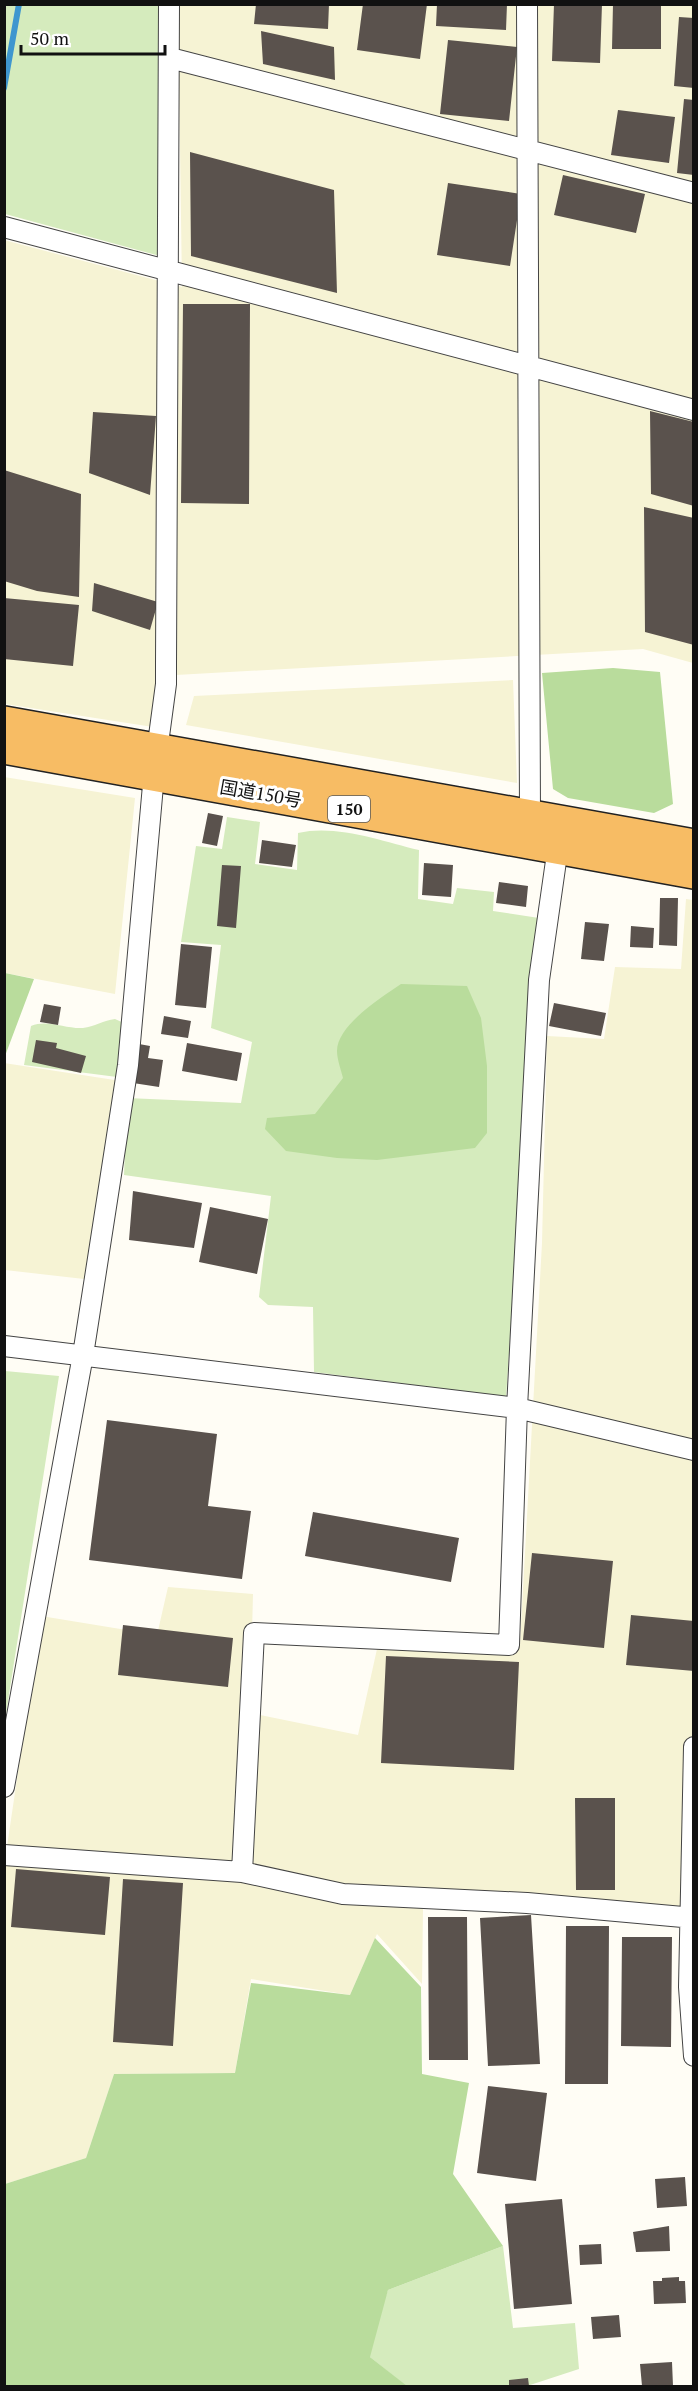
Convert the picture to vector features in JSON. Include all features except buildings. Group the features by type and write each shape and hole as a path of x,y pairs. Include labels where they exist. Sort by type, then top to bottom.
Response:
{"highway":[{"name":"国道150号","path":"4,723 156,762 558,847 693,872"},
{"name":"国道150号","path":"4,747 156,762 530,817 693,846"}],"street":[{"path":"4,1787 83,1355 128,1065 156,762 166,684 170,272 169,4"},
{"path":"527,4 530,817"},
{"path":"170,58 693,193"},
{"path":"4,227 693,410"},
{"path":"242,1872 254,1633 509,1644 517,1408 539,980 558,847"},
{"path":"4,1346 517,1408 693,1450"},
{"path":"693,1747 692,1918 689,1987 693,2056"},
{"path":"4,1855 242,1872 343,1894 527,1903 692,1918"}],"shaded area":[{"path":"178,5 693,5 693,663 643,649 176,675 153,727 5,704 4,240 182,287"},
{"path":"513,680 517,783 186,725 194,696"},
{"path":"4,777 135,798 115,994 5,973"},
{"path":"686,899 693,900 693,1911 509,1895 423,1909 422,1984 377,1934 350,1995 251,1979 235,2073 114,2074 86,2158 5,2184 4,1867 41,1616 157,1635 168,1587 253,1594 250,1713 358,1735 377,1649 520,1644 542,1243 547,1036 604,1039 615,967 681,969"},
{"path":"4,1063 121,1081 84,1279 5,1270"}],"green space":[{"path":"4,5 162,5 160,256 5,214"},
{"path":"613,668 660,672 673,804 654,813 568,798 553,789 542,673"},
{"path":"227,817 260,822 255,864 297,870 298,833 343,832 419,850 418,899 453,904 457,888 494,892 493,911 539,918 506,1397 314,1372 313,1307 268,1305 259,1297 271,1196 124,1175 127,1098 241,1103 252,1042 211,1028 221,945 181,942 196,846 222,849"},
{"path":"4,973 34,979 5,1056"},
{"path":"401,984 467,986 481,1018 487,1066 487,1133 475,1148 377,1160 337,1158 286,1151 265,1129 267,1118 315,1114 343,1078 337,1051 344,1031 362,1013"},
{"path":"115,1019 126,1024 117,1077 24,1065 31,1026 50,1024 83,1028"},
{"path":"4,1371 59,1376 5,1720"},
{"path":"375,1938 421,1987 422,2074 469,2083 453,2174 503,2246 388,2290 370,2357 407,2386 5,2386 5,2184 86,2158 114,2074 235,2073 251,1983 350,1995"},
{"path":"503,2246 513,2328 575,2323 579,2369 527,2386 406,2386 365,2353 388,2290"}],"waterway":[{"path":"4,88 19,4"}]}
